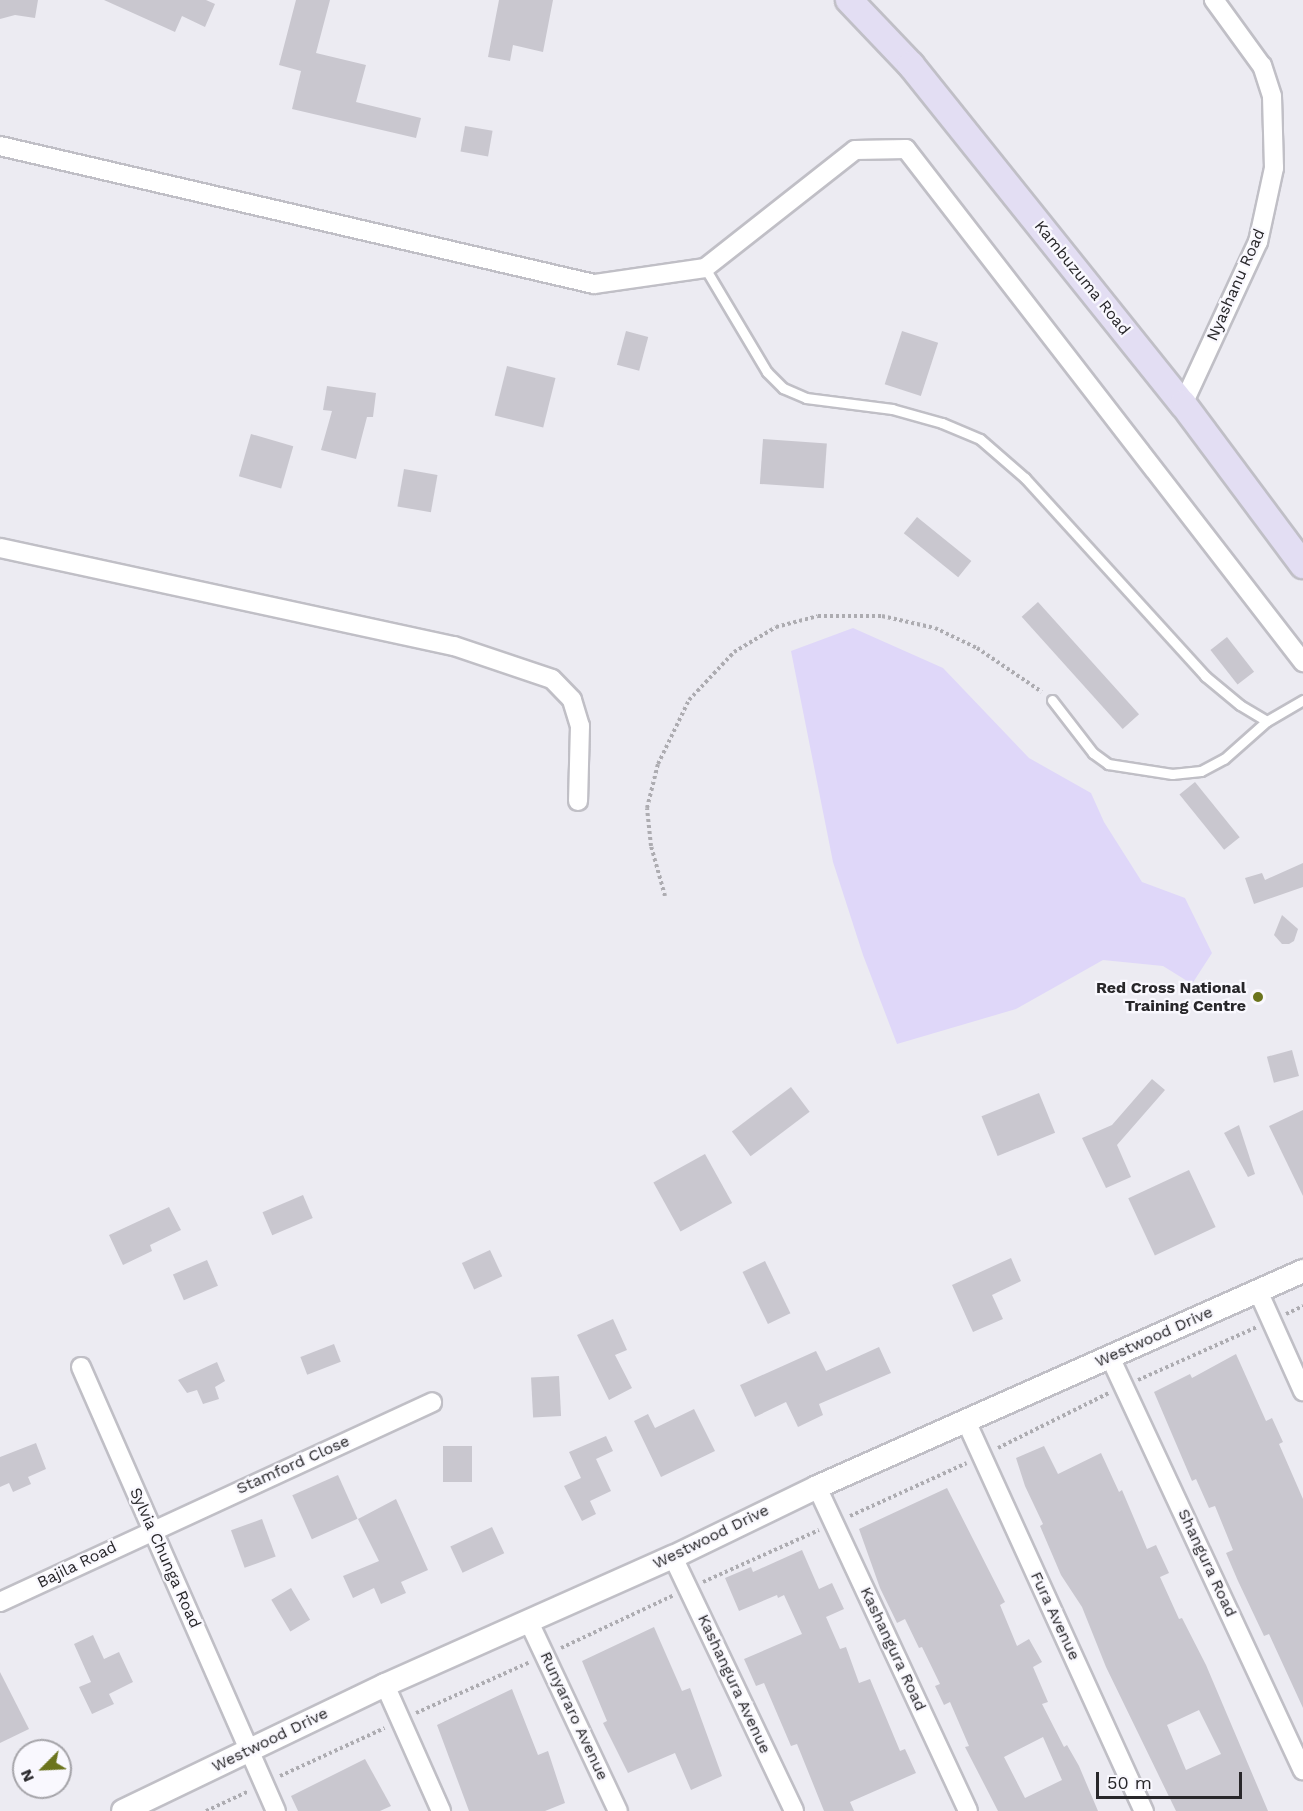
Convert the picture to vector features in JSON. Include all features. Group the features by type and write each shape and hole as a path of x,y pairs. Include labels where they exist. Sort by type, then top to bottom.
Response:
{"main road":[{"name":"Kambuzuma Road","path":"849,0 911,65 1183,404 1303,565"}],"street":[{"name":"Nyashanu Road","path":"1183,404 1258,242 1274,168 1272,96 1262,66 1214,0"},
{"path":"0,146 594,284 705,268 855,150 906,149 1303,662"},
{"path":"0,548 454,646 552,679 572,700 580,726 578,801"},
{"name":"Westwood Drive","path":"127,1810 385,1685 673,1557 817,1487 1303,1271"},
{"path":"1258,1292 1303,1391"},
{"name":"Shangura Road","path":"1110,1357 1303,1770"},
{"name":"Sylvia Chunga Road","path":"81,1367 276,1811"},
{"name":"Stamford Close","path":"153,1528 432,1402"},
{"name":"Fura Avenue","path":"966,1421 1144,1811"},
{"name":"Kashangura Road","path":"817,1487 968,1811"},
{"name":"Bajila Road","path":"0,1602 153,1528"},
{"name":"Kashangura Avenue","path":"673,1557 690,1588 794,1811"},
{"name":"Runyararo Avenue","path":"529,1622 618,1811"},
{"path":"385,1685 441,1811"}],"lane":[{"path":"705,268 767,372 783,388 806,398 892,409 942,423 980,440 1025,478 1205,676 1240,705 1267,721"},
{"path":"1052,700 1093,753 1108,764 1131,770 1201,771 1224,759 1267,721 1303,700"}],"path":[{"path":"665,896 651,846 647,808 658,764 689,700 734,652 776,627 818,616 882,616 935,628 976,648 1052,700"},
{"path":"206,1811 400,1720 982,1456 1124,1386 1303,1306"}],"shaded area":[{"path":"853,628 943,668 1029,758 1091,793 1104,822 1142,882 1185,898 1212,953 1192,984 1163,966 1103,960 1016,1009 897,1044 863,955 833,862 791,651"}],"building":[{"path":"0,0 38,0 35,18 15,15 0,19"},
{"path":"104,0 206,0 215,4 205,27 182,16 175,32"},
{"path":"296,0 330,0 316,53 366,65 356,102 421,118 416,138 292,109 301,71 279,65"},
{"path":"499,0 553,0 543,52 513,45 510,61 488,57"},
{"path":"465,126 493,131 488,156 460,152"},
{"path":"626,331 648,337 639,371 617,365"},
{"path":"902,331 938,343 921,396 885,384"},
{"path":"507,366 556,378 543,428 495,415"},
{"path":"327,386 376,393 373,417 367,417 356,459 321,450 332,411 323,410"},
{"path":"251,434 293,446 281,488 239,476"},
{"path":"763,439 827,443 824,488 760,484"},
{"path":"404,469 437,475 431,512 397,506"},
{"path":"917,517 971,561 958,577 904,533"},
{"path":"1038,602 1139,714 1123,729 1022,617"},
{"path":"1227,637 1254,672 1238,685 1210,650"},
{"path":"1195,782 1240,837 1224,850 1179,795"},
{"path":"1303,863 1303,887 1254,904 1245,878 1262,873 1265,880"},
{"path":"1282,915 1298,929 1294,941 1289,944 1282,944 1274,935"},
{"path":"1292,1050 1299,1076 1274,1083 1267,1057"},
{"path":"1152,1079 1165,1090 1117,1145 1131,1177 1106,1188 1082,1138 1112,1125"},
{"path":"791,1087 810,1112 751,1156 732,1132"},
{"path":"1039,1093 1055,1133 998,1156 982,1116"},
{"path":"1303,1110 1303,1196 1269,1126"},
{"path":"1239,1125 1255,1174 1248,1177 1224,1133"},
{"path":"705,1154 732,1203 681,1232 653,1183"},
{"path":"1189,1170 1216,1227 1155,1255 1128,1198"},
{"path":"303,1195 313,1218 272,1235 262,1212"},
{"path":"169,1207 181,1230 150,1245 152,1251 123,1265 109,1235"},
{"path":"490,1250 502,1276 474,1289 462,1263"},
{"path":"1011,1258 1021,1281 992,1295 1003,1319 973,1332 952,1285"},
{"path":"207,1260 218,1286 184,1300 173,1274"},
{"path":"765,1261 790,1313 768,1324 743,1272"},
{"path":"613,1319 627,1350 615,1355 632,1388 609,1400 577,1335"},
{"path":"334,1344 341,1362 307,1375 300,1357"},
{"path":"879,1347 891,1373 819,1404 823,1415 798,1427 786,1402 755,1417 740,1385 816,1351 826,1371"},
{"path":"1236,1354 1266,1421 1272,1418 1283,1442 1279,1444 1303,1499 1303,1708 1269,1634 1264,1636 1238,1581 1226,1553 1233,1550 1215,1506 1209,1508 1196,1479 1192,1481 1154,1392 1190,1374 1192,1378"},
{"path":"217,1362 225,1381 215,1387 219,1399 203,1404 197,1390 187,1393 178,1380"},
{"path":"559,1376 561,1416 533,1417 531,1377"},
{"path":"694,1409 715,1451 661,1477 634,1421 648,1414 655,1428"},
{"path":"606,1436 613,1451 596,1459 611,1491 590,1501 596,1514 582,1521 564,1486 581,1478 569,1452"},
{"path":"36,1443 46,1469 28,1477 31,1484 13,1492 9,1483 0,1487 0,1457"},
{"path":"443,1446 472,1446 472,1482 443,1482"},
{"path":"1044,1446 1058,1474 1101,1453 1119,1492 1122,1490 1147,1549 1156,1545 1169,1573 1160,1577 1179,1619 1182,1618 1206,1665 1268,1811 1176,1811 1106,1667 1082,1607 1061,1575 1040,1526 1043,1524 1025,1486 1016,1458","holes":["1199,1710 1221,1754 1186,1770 1167,1725"]},
{"path":"338,1475 358,1519 312,1539 292,1495"},
{"path":"947,1488 1005,1602 1000,1605 1017,1646 1029,1639 1042,1662 1033,1667 1048,1702 1042,1704 1064,1747 1067,1745 1079,1766 1098,1811 998,1811 965,1747 969,1746 950,1702 944,1705 935,1686 940,1684 922,1647 919,1648 905,1619 897,1623 880,1588 859,1529","holes":["1043,1737 1062,1780 1025,1798 1004,1757"]},
{"path":"396,1499 428,1570 401,1582 406,1593 381,1604 374,1588 353,1598 343,1576 379,1561 358,1519"},
{"path":"262,1519 276,1557 245,1568 231,1530"},
{"path":"492,1527 504,1553 463,1573 450,1546"},
{"path":"802,1550 819,1589 832,1583 844,1609 826,1617 840,1649 846,1647 859,1683 870,1679 900,1751 905,1749 916,1773 850,1802 854,1811 824,1811 797,1744 791,1746 764,1683 756,1686 744,1659 802,1634 784,1595 778,1598 777,1595 739,1611 725,1578 751,1567 753,1572"},
{"path":"291,1588 310,1620 290,1632 271,1600"},
{"path":"654,1627 682,1691 690,1688 722,1776 691,1790 675,1753 628,1773 603,1723 607,1721 582,1661"},
{"path":"93,1635 104,1659 119,1652 133,1682 109,1694 114,1704 92,1714 79,1687 91,1682 74,1644"},
{"path":"0,1672 29,1729 0,1743"},
{"path":"512,1689 538,1755 548,1751 565,1803 545,1811 469,1811 437,1725"},
{"path":"365,1759 391,1806 380,1811 298,1811 291,1796"}],"place":[{"name":"Red Cross National Training Centre","path":"1258,997"}]}
